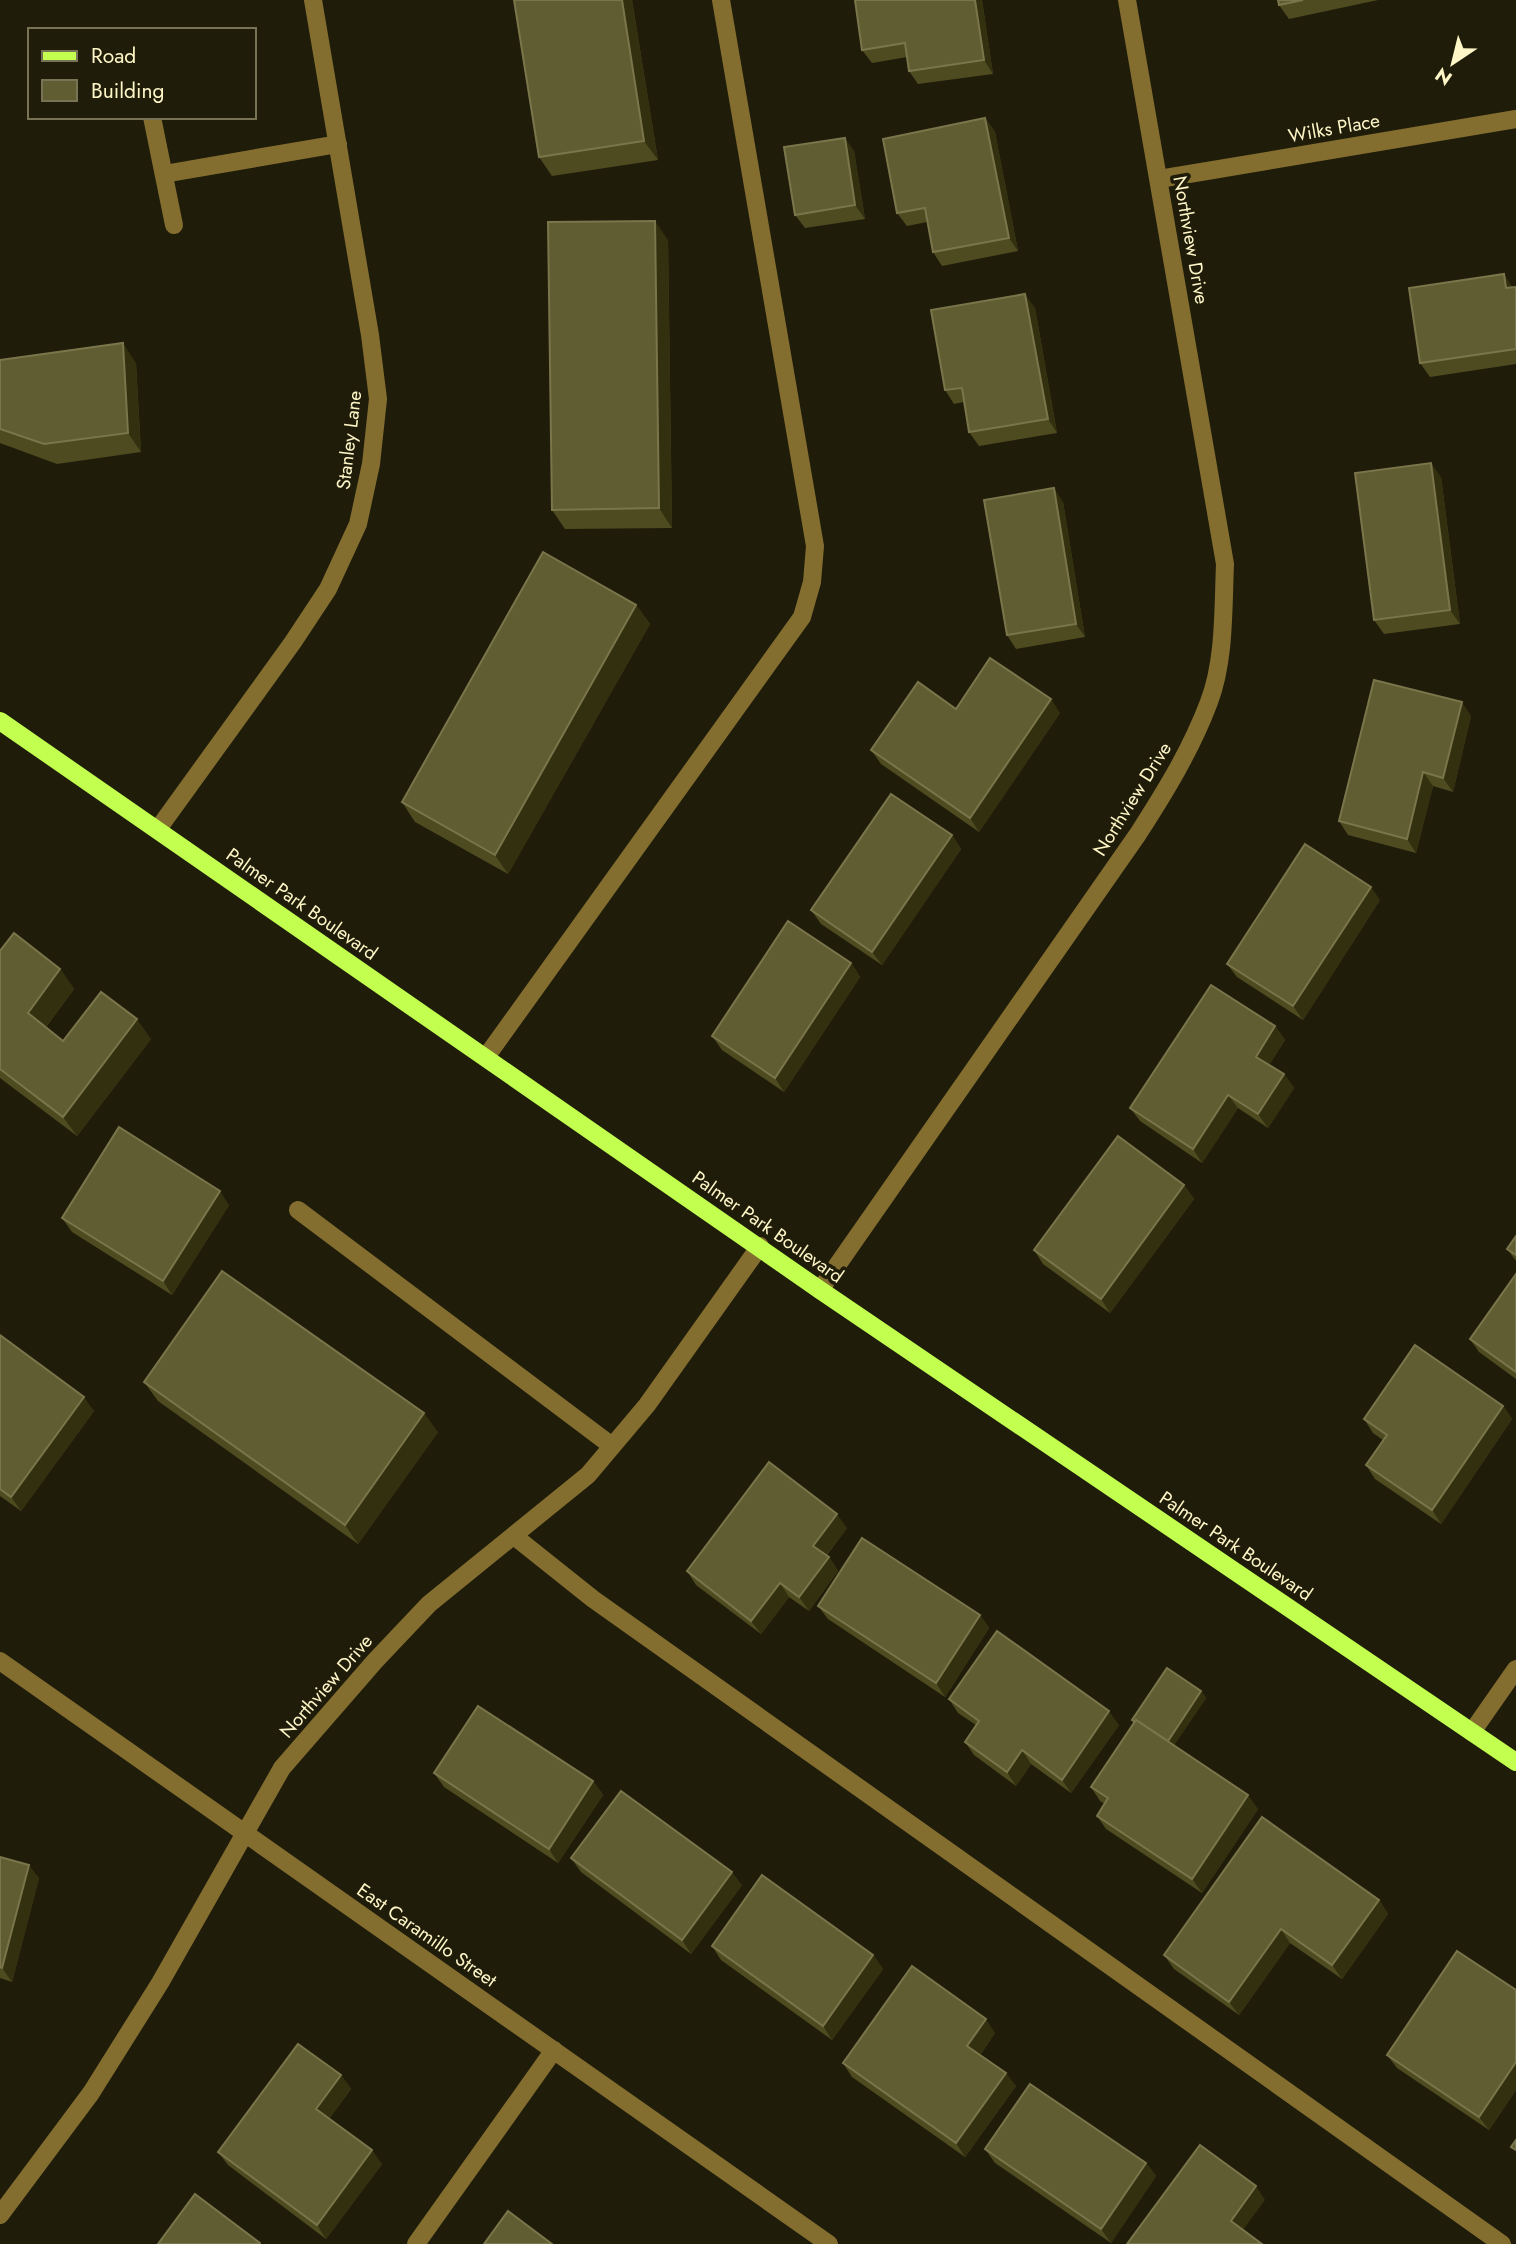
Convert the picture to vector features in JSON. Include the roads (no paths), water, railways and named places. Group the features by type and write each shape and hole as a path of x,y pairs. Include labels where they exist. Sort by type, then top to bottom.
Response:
{"main road":[{"name":"Palmer Park Boulevard","path":"0,722 820,1290 1516,1762"}],"street":[{"name":"Stanley Lane","path":"158,829 328,589 358,524 371,464 378,399 370,335 313,0"},
{"path":"486,1057 802,617 812,582 815,546 721,0"},
{"name":"Northview Drive","path":"820,1290 1138,834 1181,766 1210,700 1222,641 1225,564 1127,0"},
{"path":"152,119 174,225"},
{"name":"Wilks Place","path":"1159,179 1516,119"},
{"path":"164,174 338,144"},
{"path":"298,1210 612,1446"},
{"name":"Northview Drive","path":"0,2215 98,2082 160,1983 282,1768 375,1661 429,1604 588,1475 647,1405 760,1247"},
{"path":"514,1536 593,1599 1502,2244"},
{"name":"East Caramillo Street","path":"0,1661 829,2244"},
{"path":"1472,1732 1516,1669"},
{"path":"416,2244 554,2050"}]}
